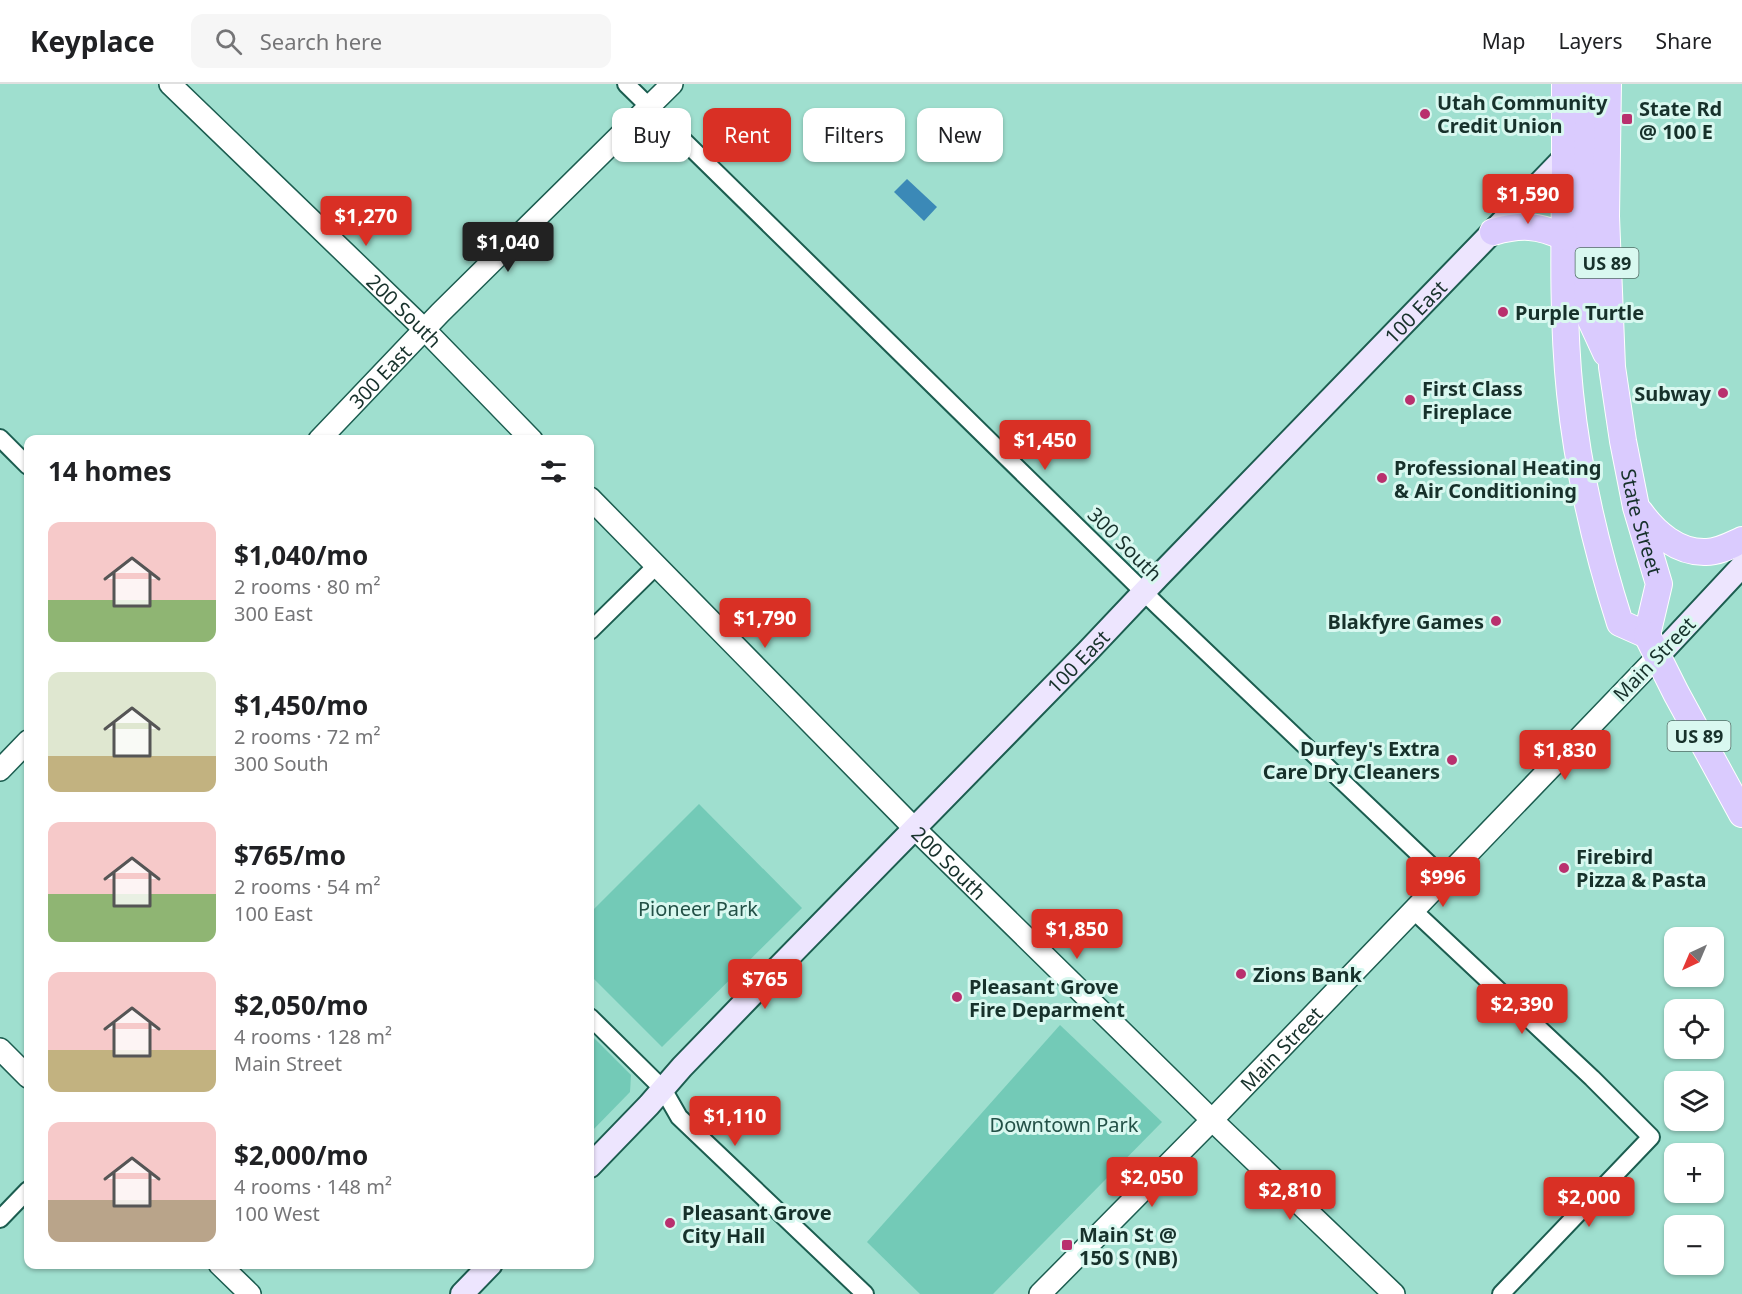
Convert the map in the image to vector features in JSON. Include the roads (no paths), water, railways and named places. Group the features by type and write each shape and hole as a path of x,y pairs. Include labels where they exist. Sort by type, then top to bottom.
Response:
{"main road":[{"name":"State Street","path":"1608,84 1606,216 1612,367 1636,507 1659,584 1652,646"},
{"path":"1573,85 1588,314 1612,367"},
{"path":"1576,157 1564,237 1566,329 1570,392 1586,498 1602,568 1620,623 1652,646"},
{"name":"100 East","path":"594,1162 771,975 1493,232 1576,157"},
{"path":"1493,232 1508,228 1536,226 1564,237"},
{"path":"1636,507 1648,524 1662,536 1691,551 1708,552 1742,540"},
{"name":"Main Street","path":"1652,646 1742,566"},
{"name":"US 89","path":"1652,646 1742,814"},
{"path":"462,1294 486,1269"}],"street":[{"name":"200 South","path":"170,84 424,329 527,435"},
{"name":"300 South","path":"626,84 1144,592 1444,878"},
{"name":"300 East","path":"324,435 424,329 672,84"},
{"path":"0,438 24,462"},
{"name":"200 South","path":"594,502 914,828 1212,1120 1394,1294"},
{"path":"594,627 656,566"},
{"name":"Main Street","path":"1040,1294 1414,911 1652,646"},
{"path":"0,770 24,745"},
{"path":"1414,911 1592,1078 1651,1137 1501,1294"},
{"path":"594,1021 663,1089 679,1117 865,1294"},
{"path":"0,1049 24,1073"},
{"path":"0,1219 24,1194"},
{"path":"224,1269 250,1294"}],"water":[{"path":"907,179 937,207 924,221 894,192"}],"place":[{"name":"Utah Community Credit Union","path":"1425,114"},
{"name":"State Rd @ 100 E","path":"1627,119"},
{"name":"Purple Turtle","path":"1503,312"},
{"name":"Subway","path":"1723,393"},
{"name":"First Class Fireplace","path":"1410,400"},
{"name":"Professional Heating & Air Conditioning","path":"1382,478"},
{"name":"Blakfyre Games","path":"1496,621"},
{"name":"Durfey's Extra Care Dry Cleaners","path":"1452,760"},
{"name":"Firebird Pizza & Pasta","path":"1564,868"},
{"name":"Zions Bank","path":"1241,974"},
{"name":"Pleasant Grove Fire Deparment","path":"957,997"},
{"name":"Pleasant Grove City Hall","path":"670,1223"},
{"name":"Main St @ 150 S (NB)","path":"1067,1245"}],"park label":[{"name":"Pioneer Park","path":"698,908"},
{"name":"Downtown Park","path":"1064,1124"}]}
